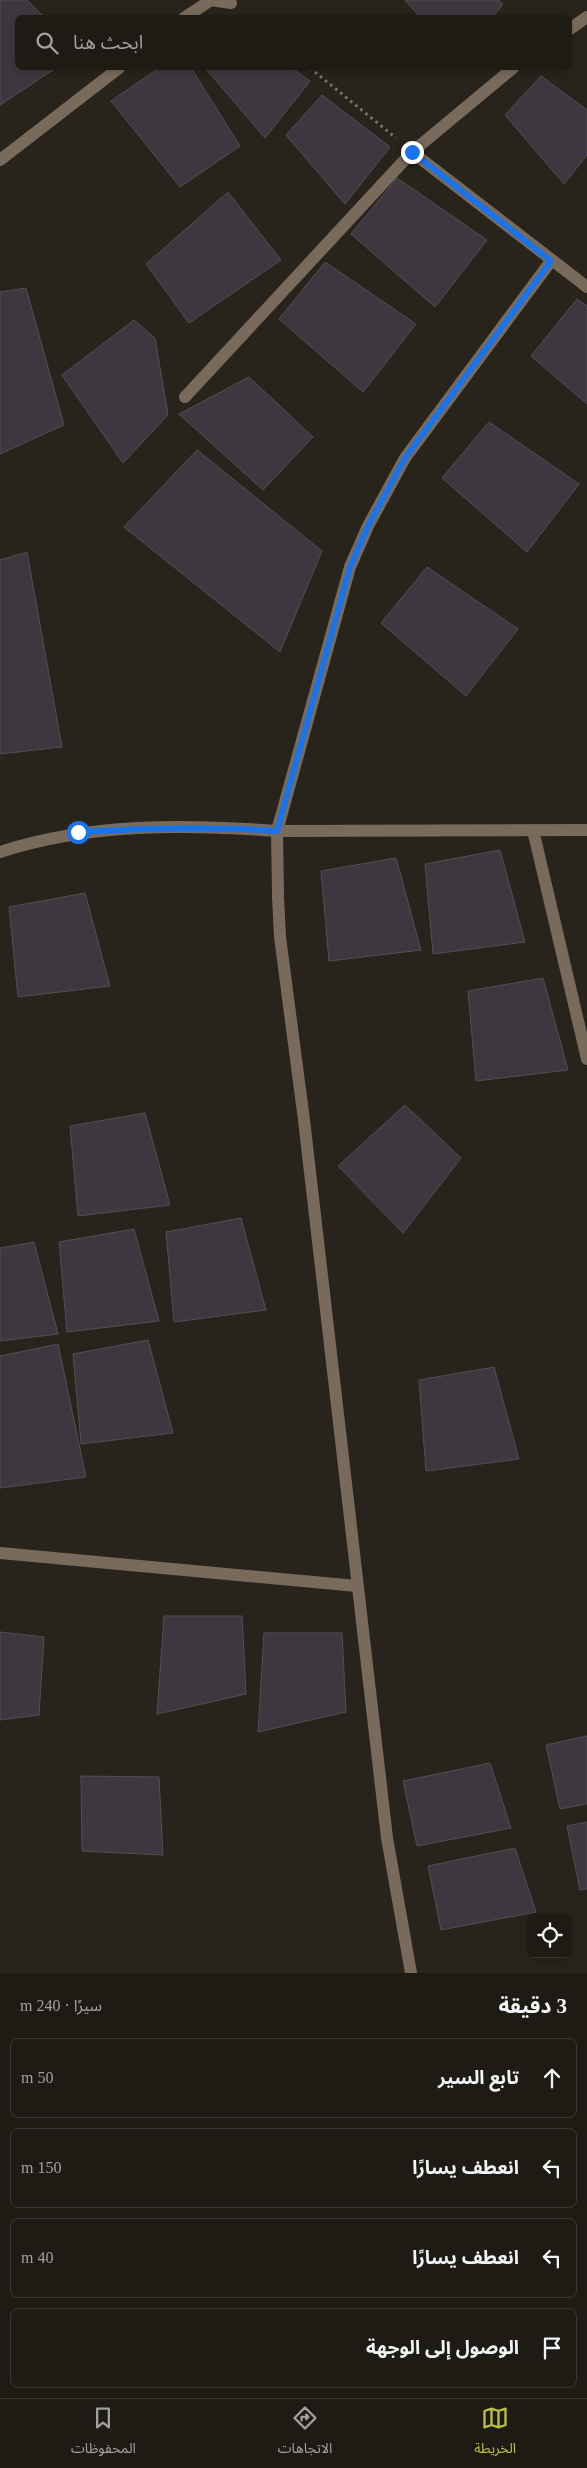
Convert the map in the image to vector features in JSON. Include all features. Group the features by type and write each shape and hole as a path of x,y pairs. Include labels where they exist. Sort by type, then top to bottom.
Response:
{"street":[{"path":"188,15 211,0 232,3"},
{"path":"572,28 587,18"},
{"path":"0,160 115,70"},
{"path":"185,397 412,152 511,70"},
{"path":"412,152 587,288"},
{"path":"411,1973 387,1838 306,1140 280,937 277,831 350,567 368,526 405,458 551,261"},
{"path":"0,852 78,832 136,828 239,828 277,831 587,830"},
{"path":"533,830 587,1059"},
{"path":"0,1553 357,1586"}],"path":[{"path":"312,70 412,152"}],"building":[{"path":"0,0 27,0 42,15 15,15 15,70 53,70 0,105"},
{"path":"405,0 498,0 503,4 494,15 418,15"},
{"path":"156,70 192,70 240,146 180,187 111,101"},
{"path":"207,70 295,70 310,81 265,138"},
{"path":"541,76 587,110 587,155 564,184 505,115"},
{"path":"322,95 390,147 345,204 286,135"},
{"path":"397,178 487,240 435,307 351,234"},
{"path":"228,192 281,260 189,323 146,264"},
{"path":"325,262 416,324 363,392 279,319"},
{"path":"26,288 64,425 0,454 0,292"},
{"path":"577,299 587,306 587,404 531,356"},
{"path":"134,320 155,338 168,415 123,463 62,375"},
{"path":"249,377 313,437 263,490 179,414"},
{"path":"489,422 579,484 527,552 442,478"},
{"path":"197,450 322,551 280,652 124,527"},
{"path":"27,552 62,747 0,754 0,560"},
{"path":"427,567 518,629 466,696 381,623"},
{"path":"500,850 525,942 433,954 425,864"},
{"path":"396,858 421,950 329,961 321,871"},
{"path":"85,893 110,986 18,997 9,907"},
{"path":"543,978 568,1070 476,1081 468,991"},
{"path":"405,1105 461,1158 403,1233 338,1166"},
{"path":"145,1113 170,1205 78,1216 70,1126"},
{"path":"241,1218 266,1310 174,1322 166,1232"},
{"path":"134,1229 159,1321 67,1332 59,1242"},
{"path":"34,1242 58,1334 0,1341 0,1248"},
{"path":"148,1340 173,1433 81,1444 73,1354"},
{"path":"58,1344 86,1477 0,1488 0,1356"},
{"path":"494,1367 519,1459 426,1471 419,1380"},
{"path":"164,1616 242,1616 246,1694 157,1714"},
{"path":"0,1632 44,1637 39,1715 0,1720"},
{"path":"264,1633 342,1633 346,1712 258,1732"},
{"path":"587,1736 587,1804 560,1809 546,1745"},
{"path":"490,1763 511,1828 417,1846 403,1781"},
{"path":"81,1776 159,1777 163,1855 82,1851"},
{"path":"587,1822 587,1889 580,1890 567,1826"},
{"path":"515,1848 536,1912 441,1930 428,1866"}],"route":[{"path":"78,832 136,828 239,828 277,831 316,684 350,567 368,526 405,458 551,261 412,152"}]}
